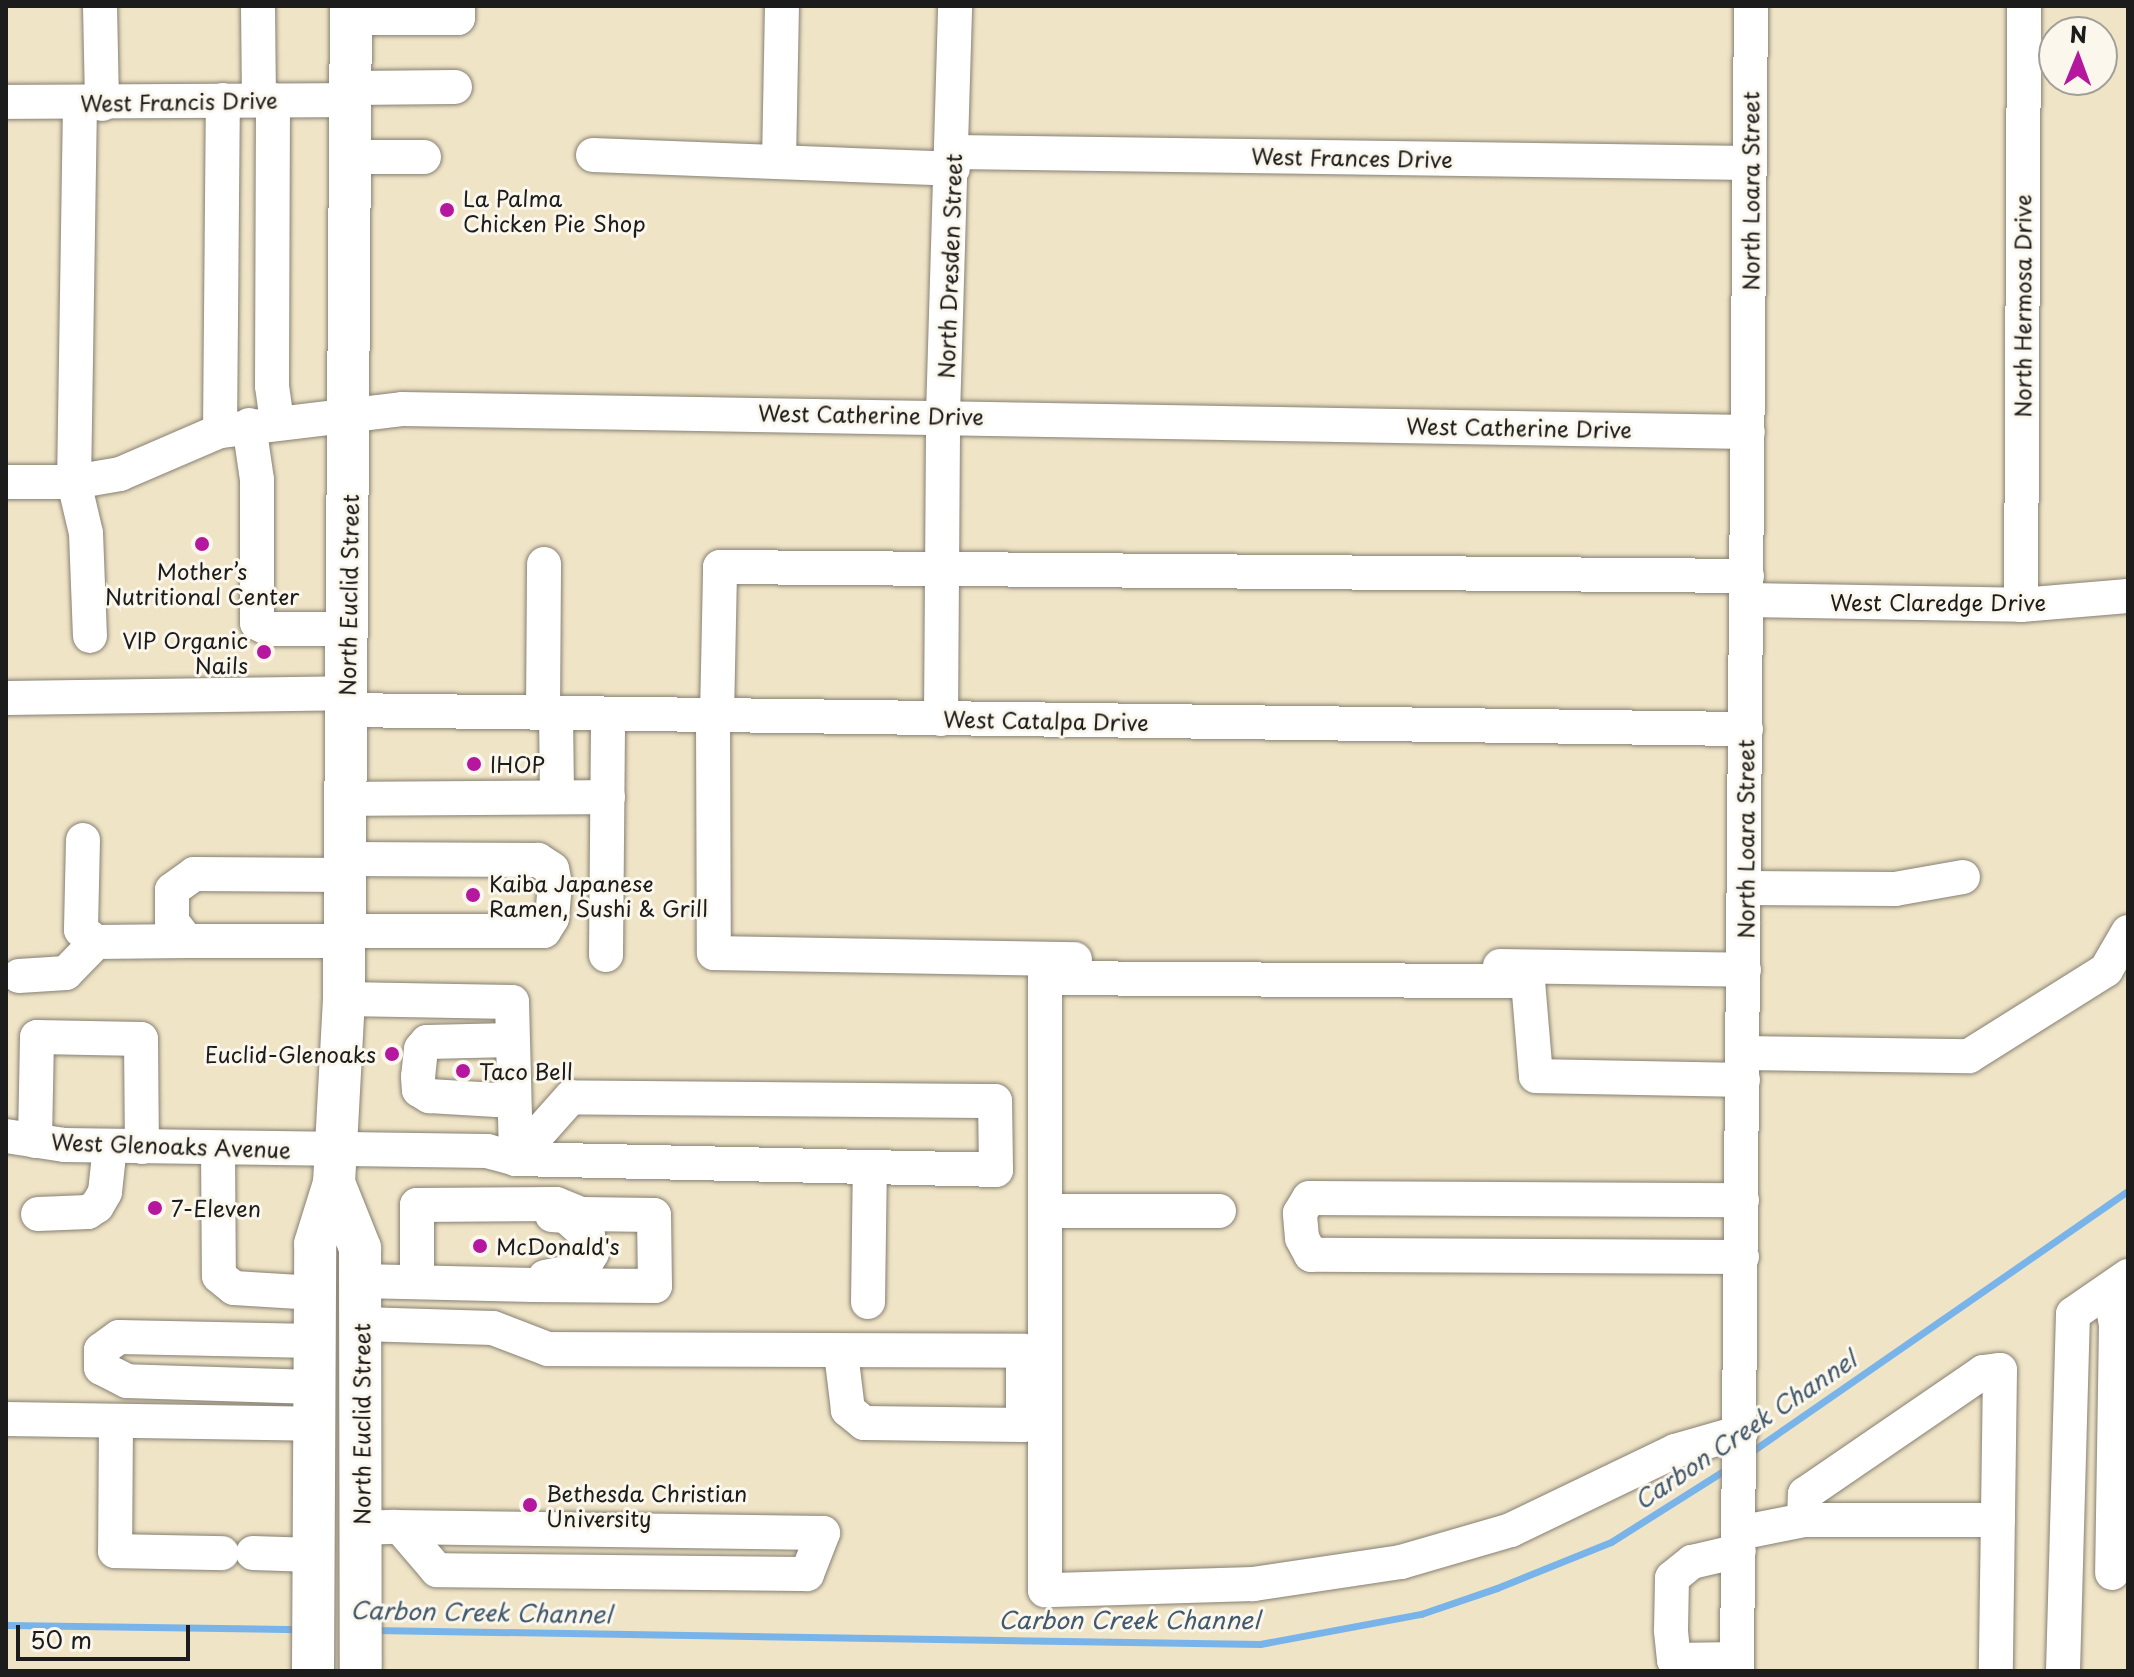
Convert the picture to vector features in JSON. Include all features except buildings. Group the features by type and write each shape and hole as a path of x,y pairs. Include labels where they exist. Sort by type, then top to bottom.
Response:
{"main road":[{"name":"North Euclid Street","path":"337,1667 331,1579 313,1505 314,1341 315,1244 335,1166 344,999 351,12"},
{"name":"North Euclid Street","path":"331,1579 381,1528 361,1324 360,1248 335,1166"}],"street":[{"path":"90,636 86,533 74,482 91,103 100,6"},
{"path":"249,426 272,386 266,99 258,6"},
{"path":"351,12 458,18 458,6"},
{"path":"779,162 782,6"},
{"name":"North Dresden Street","path":"941,719 943,415 954,160 955,6"},
{"name":"North Loara Street","path":"1737,1665 1751,6"},
{"name":"North Hermosa Drive","path":"2021,605 2024,6"},
{"name":"West Francis Drive","path":"6,102 266,99 455,87"},
{"path":"223,100 249,426 257,480 257,623 269,629 347,629"},
{"name":"West Frances Drive","path":"593,155 779,162 1750,163"},
{"path":"352,157 424,157"},
{"name":"West Catherine Drive","path":"6,482 74,482 120,474 249,426 402,409 943,415 1748,432"},
{"path":"544,564 557,797"},
{"name":"West Claredge Drive","path":"715,716 720,567 1747,588 2021,605 2128,596"},
{"name":"West Catalpa Drive","path":"6,698 346,701 550,713 715,716 1746,729"},
{"path":"606,955 608,714"},
{"path":"715,716 714,953 1744,970"},
{"path":"346,799 608,797"},
{"path":"83,840 81,930 96,942 187,941 544,931 552,918 555,884 552,869 538,860 194,874 172,890 172,922 187,941"},
{"path":"1744,888 1895,889 1963,877"},
{"path":"1740,1436 1675,1451 1511,1530 1401,1562 1253,1584 1045,1590 1045,978 1528,981 1536,1076 1969,1056 2106,970 2128,932"},
{"path":"19,976 66,973 96,942"},
{"path":"344,999 512,1002 513,1101 547,1210 564,1224 567,1247 554,1269 538,1277 478,1276 472,1283"},
{"path":"20,1138 37,1037 141,1039 126,1146 97,1206 88,1212 38,1214"},
{"path":"512,1040 427,1042 421,1049 418,1077 419,1090 429,1096 513,1101"},
{"name":"West Glenoaks Avenue","path":"20,1138 126,1146 218,1148 335,1166 439,1151 487,1151 530,1160 996,1170 995,1101 571,1097 530,1160"},
{"path":"218,1148 219,1276 234,1288 315,1293"},
{"path":"417,1282 439,1151"},
{"path":"868,1302 870,1167"},
{"path":"1742,1200 1309,1198 1300,1213 1302,1238 1311,1255 1742,1257"},
{"path":"360,1281 655,1286 654,1215 581,1214 547,1210 428,1210"},
{"path":"1045,1211 1219,1211"},
{"path":"2112,1573 2115,1285"},
{"path":"2063,1671 2073,1314 2115,1285"},
{"path":"361,1324 493,1328 548,1349 841,1353 1023,1351 1023,1425 864,1423 848,1410 841,1353"},
{"path":"314,1341 119,1337 101,1350 101,1368 127,1381 314,1406"},
{"path":"1804,1520 1805,1494 1983,1372 2000,1370 1996,1671"},
{"path":"6,1419 116,1421 314,1406"},
{"path":"116,1421 115,1551 238,1553 331,1579"},
{"path":"1737,1665 1674,1660 1672,1578 1692,1562 1804,1520 1998,1520"},
{"path":"381,1528 823,1533 807,1574 437,1570 381,1528"}],"waterway":[{"name":"Carbon Creek Channel","path":"1748,1454 2128,1191"},
{"name":"Carbon Creek Channel","path":"374,1630 1260,1644 1421,1614 1497,1588 1611,1542 1728,1468"},
{"name":"Carbon Creek Channel","path":"6,1625 302,1629"}],"place":[{"name":"La Palma Chicken Pie Shop","path":"447,210"},
{"name":"Mother’s Nutritional Center","path":"202,544"},
{"name":"VIP Organic Nails","path":"264,652"},
{"name":"IHOP","path":"474,764"},
{"name":"Kaiba Japanese Ramen, Sushi & Grill","path":"473,895"},
{"name":"Euclid-Glenoaks","path":"392,1054"},
{"name":"Taco Bell","path":"463,1071"},
{"name":"7-Eleven","path":"155,1208"},
{"name":"McDonald's","path":"480,1246"},
{"name":"Bethesda Christian University","path":"530,1505"}]}
